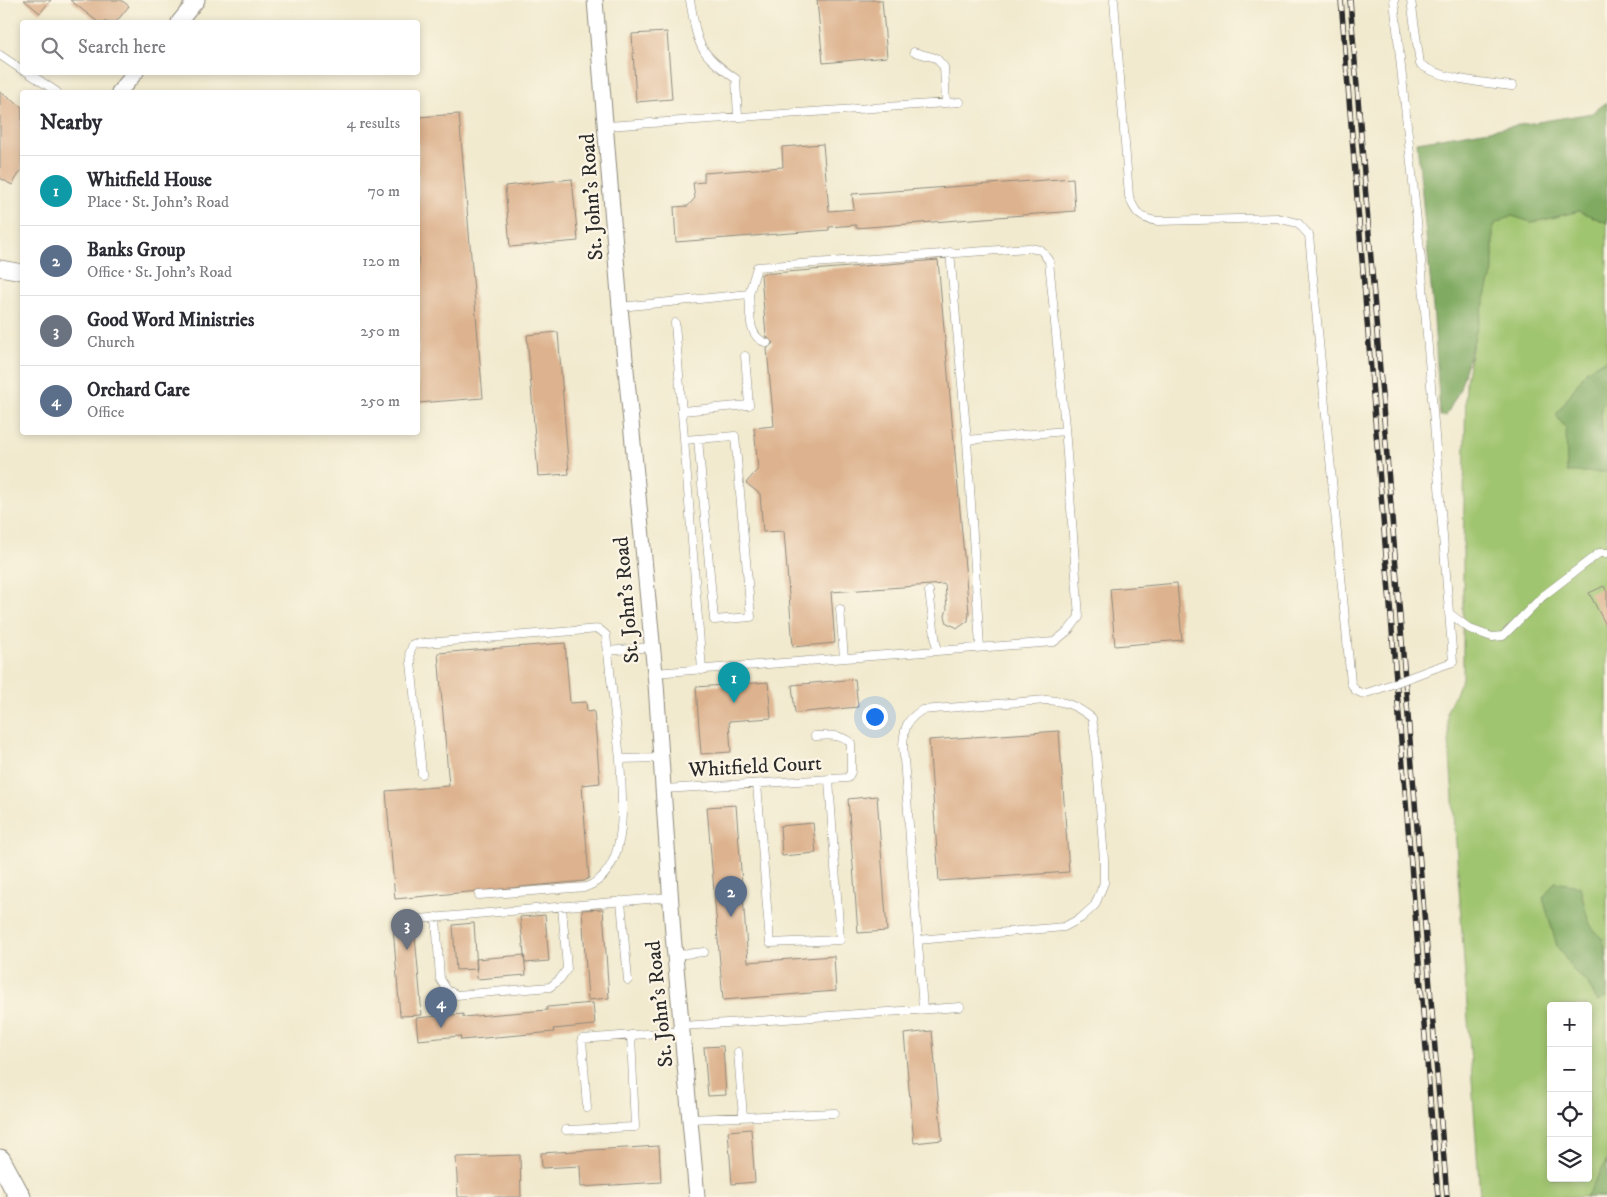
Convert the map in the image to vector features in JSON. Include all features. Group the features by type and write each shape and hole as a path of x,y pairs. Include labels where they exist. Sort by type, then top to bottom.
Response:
{"main road":[{"path":"0,1160 20,1197"}],"street":[{"path":"181,20 198,0"},
{"name":"St. John's Road","path":"596,0 620,307 652,648 697,1197"},
{"path":"121,90 133,75"},
{"path":"0,268 20,272"}],"lane":[{"path":"690,0 696,37 704,54 736,80 738,117"},
{"path":"1114,0 1129,196 1134,212 1145,219 1158,221 1277,218 1298,223 1309,235 1351,683 1355,690 1363,694 1453,662 1421,260 1394,0"},
{"path":"1411,0 1420,64 1450,76 1513,86"},
{"path":"914,52 936,58 944,67 946,103"},
{"path":"0,55 20,69"},
{"path":"32,75 54,90"},
{"path":"607,126 960,102"},
{"path":"654,674 1054,642 1069,630 1079,617 1065,431 1049,261 1041,250 1029,248 950,252 756,267 749,294 752,334 758,341 767,343"},
{"path":"950,252 967,440 980,647"},
{"path":"620,307 749,294"},
{"path":"675,323 702,670"},
{"path":"682,411 749,405 745,356"},
{"path":"967,440 1065,431"},
{"path":"684,440 734,436 751,617 714,620 698,439"},
{"path":"1449,613 1470,629 1492,637 1503,636 1543,596 1599,553 1607,553"},
{"path":"929,591 937,651"},
{"path":"840,608 844,658"},
{"path":"422,774 410,652 413,644 599,629 606,635 620,759 620,838 617,854 595,884 586,887 479,895"},
{"path":"608,651 652,648"},
{"path":"918,940 1064,927 1081,918 1095,905 1104,883 1095,738 1092,718 1080,709 1064,701 1046,700 922,710 910,717 904,728 903,746 923,1009"},
{"name":"Whitfield Court","path":"663,789 848,778 851,772 850,743 845,738 833,735 815,736"},
{"path":"620,759 661,758"},
{"path":"757,784 770,943 840,940 829,780"},
{"path":"419,919 671,897"},
{"path":"621,901 628,980"},
{"path":"436,917 440,979 446,990 457,995 550,987 560,979 567,969 562,906"},
{"path":"676,955 704,952"},
{"path":"587,1108 582,1039 683,1028 960,1007"},
{"path":"566,1130 635,1127 631,1035"},
{"path":"738,1052 743,1117"},
{"path":"691,1119 834,1112"}],"green space":[{"path":"1607,102 1607,223 1579,211 1531,222 1512,216 1496,223 1493,229 1493,271 1460,389 1446,416 1440,416 1434,318 1417,142 1592,113"},
{"path":"1565,199 1607,218 1607,1197 1480,1197 1447,711 1463,676 1466,381 1490,253 1487,217"},
{"path":"1607,359 1607,398 1601,408 1602,430 1607,439 1607,472 1567,472 1566,429 1556,415 1587,370"},
{"path":"1555,882 1580,886 1585,908 1593,929 1603,939 1607,960 1607,997 1598,1002 1587,982 1574,971 1557,946 1543,898"},
{"path":"1607,1160 1607,1197 1586,1197"}],"building":[{"path":"24,0 51,0 40,13"},
{"path":"70,0 121,0 129,6 118,20 95,20"},
{"path":"817,0 882,0 887,57 823,63"},
{"path":"667,32 672,99 636,102 632,34"},
{"path":"0,92 20,106 20,172 12,185 0,178"},
{"path":"459,114 483,398 420,403 420,117"},
{"path":"823,144 829,211 854,209 852,194 1073,178 1075,211 856,228 856,225 829,227 829,230 676,242 674,207 688,206 695,198 693,183 704,182 704,173 783,167 782,147"},
{"path":"572,179 578,241 510,247 505,186"},
{"path":"938,260 969,613 968,621 958,628 947,623 945,616 947,609 945,584 831,592 835,643 793,647 784,531 763,532 760,494 746,483 758,469 754,428 774,426 767,349 773,343 766,336 761,274"},
{"path":"558,332 569,474 538,476 527,335"},
{"path":"1177,583 1182,640 1115,646 1110,589"},
{"path":"1604,586 1607,592 1607,627 1589,593"},
{"path":"565,643 570,703 586,702 587,712 594,711 600,783 582,785 589,878 584,881 395,899 386,791 449,786 438,653"},
{"path":"855,679 858,707 795,713 792,685"},
{"path":"768,682 771,718 729,721 731,752 701,754 696,687"},
{"path":"1059,731 1069,872 939,881 929,740"},
{"path":"877,796 887,931 858,933 848,799"},
{"path":"736,805 748,962 834,956 836,991 723,1000 707,807"},
{"path":"813,823 816,853 782,856 780,826"},
{"path":"603,909 609,998 588,1000 582,910"},
{"path":"545,915 549,961 525,963 520,917"},
{"path":"474,923 477,969 456,970 453,925"},
{"path":"414,924 422,1015 400,1016 393,926"},
{"path":"524,955 526,975 477,979 476,959"},
{"path":"593,1003 595,1025 553,1029 554,1032 461,1040 460,1036 418,1040 416,1018 463,1014 463,1017 547,1010 547,1007"},
{"path":"932,1031 942,1140 914,1143 904,1034"},
{"path":"723,1046 726,1095 708,1096 704,1047"},
{"path":"751,1129 755,1182 732,1184 728,1131"},
{"path":"659,1146 661,1182 581,1187 580,1166 542,1168 541,1153"},
{"path":"520,1155 521,1197 458,1197 456,1157"}],"railway":[{"path":"1341,0 1438,1197"},
{"path":"1350,0 1447,1197"}],"place":[{"name":"Whitfield House","path":"734,703"},
{"name":"Banks Group","path":"731,917"},
{"name":"Good Word Ministries","path":"407,950"},
{"name":"Orchard Care","path":"441,1028"}]}
